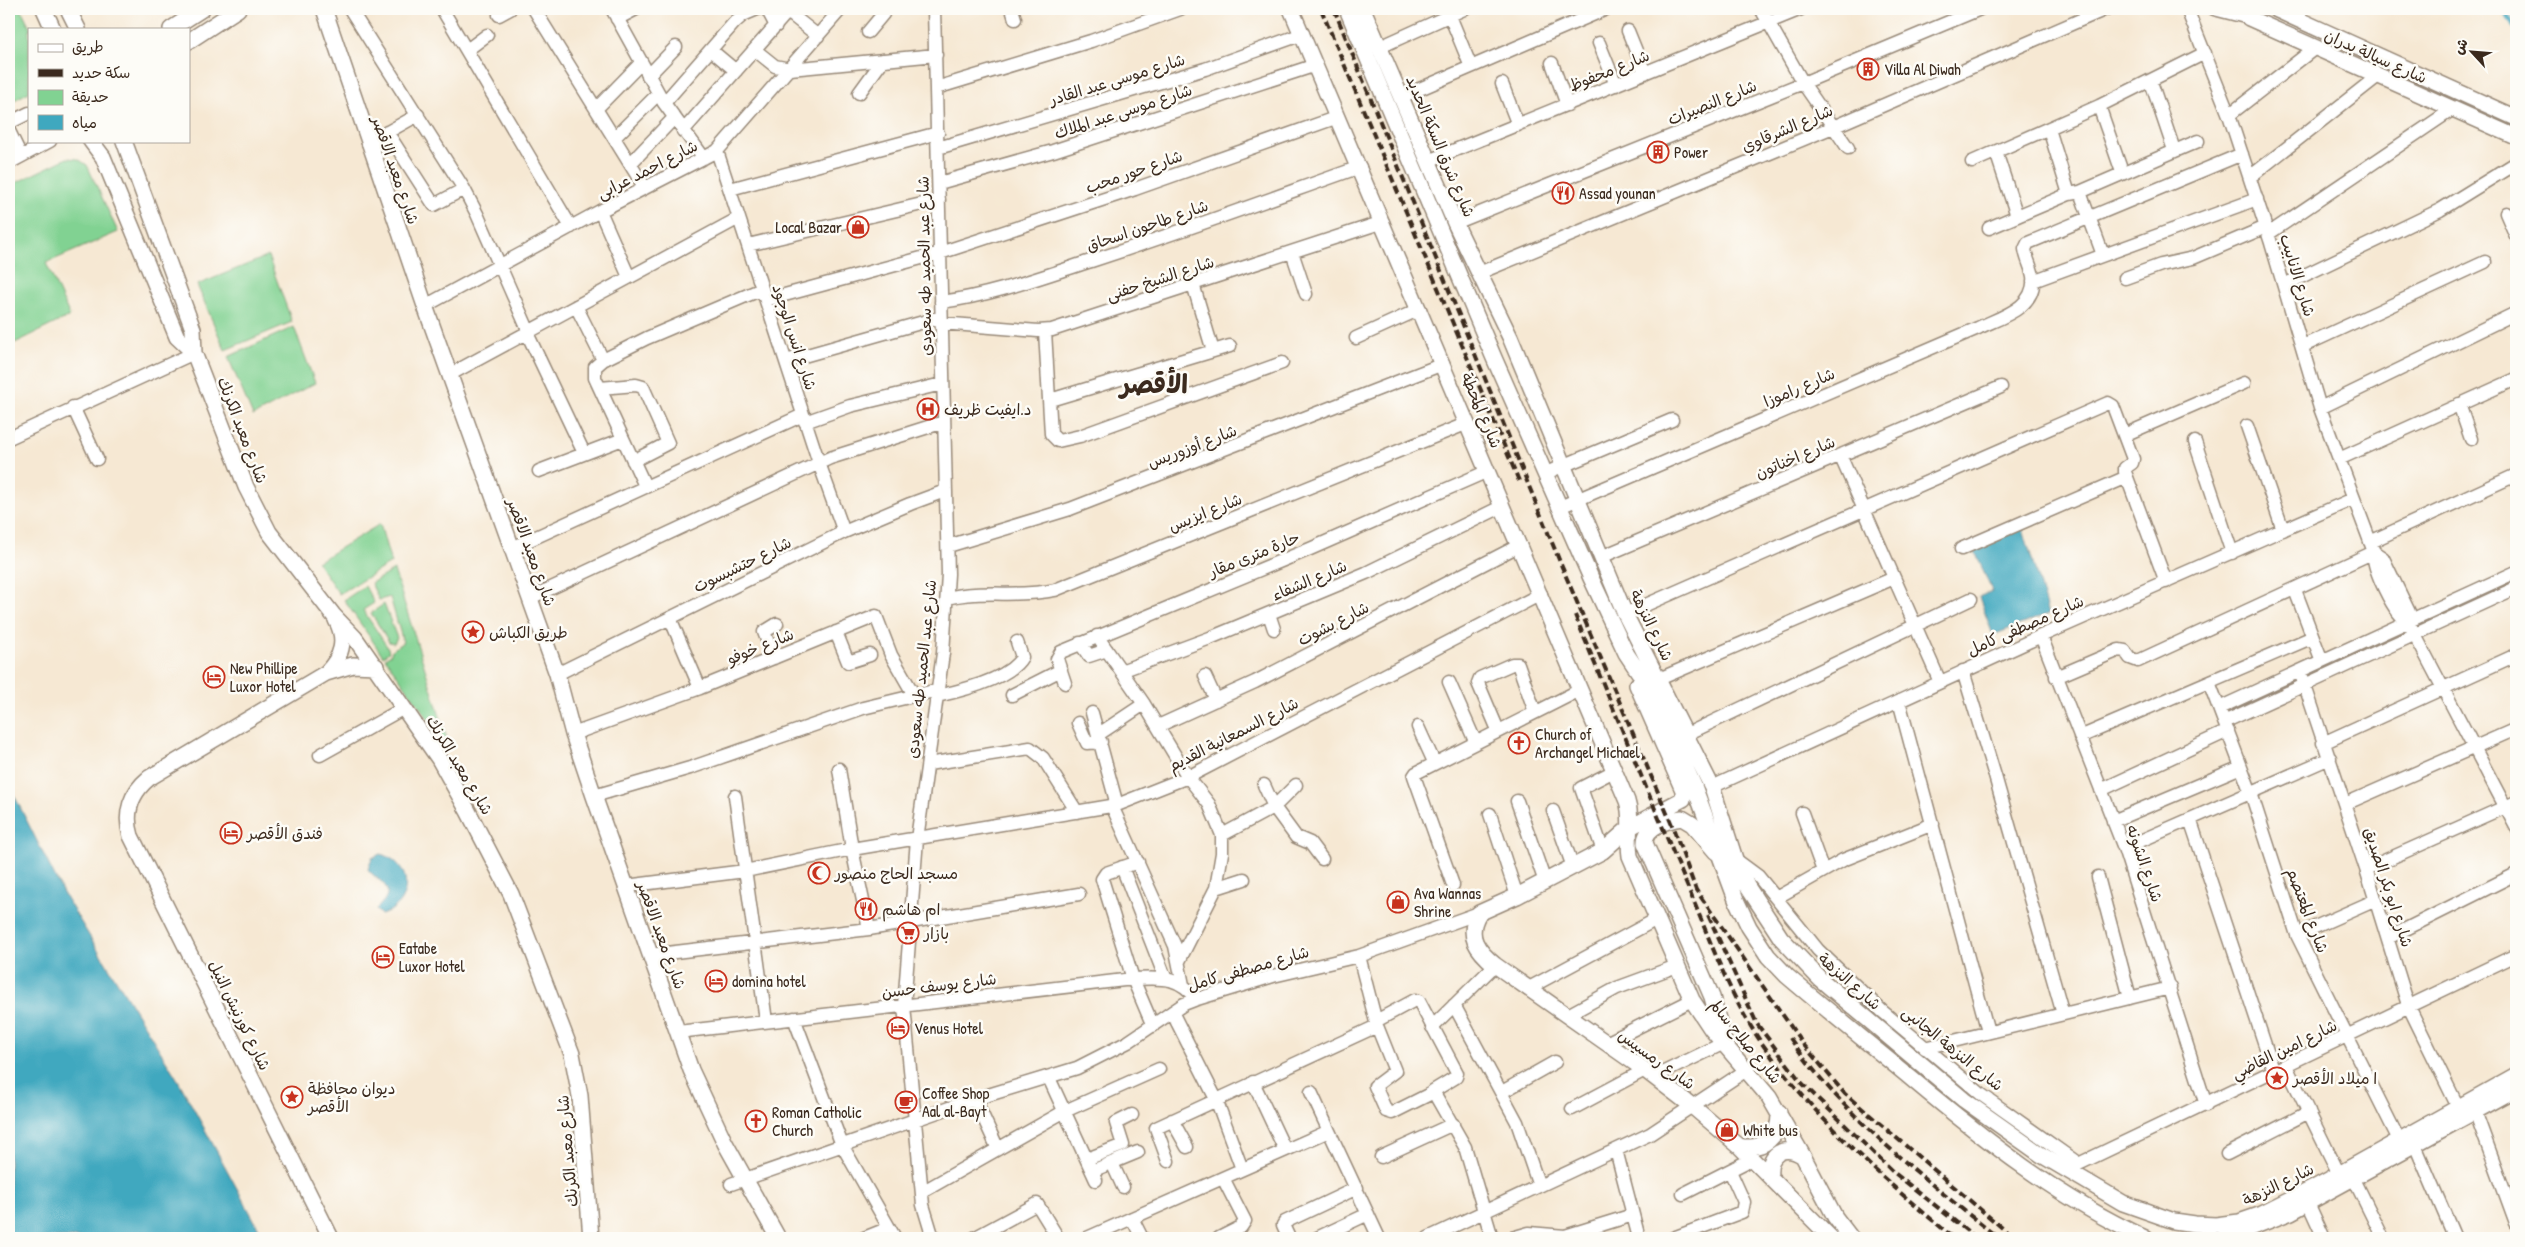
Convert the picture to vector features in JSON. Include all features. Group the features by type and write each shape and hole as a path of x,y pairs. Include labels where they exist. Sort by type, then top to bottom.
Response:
{"main road":[{"path":"44,9 53,28"},
{"path":"68,9 78,28"},
{"path":"195,37 238,9"},
{"name":"شارع معبد الاقصر","path":"324,9 424,306 557,674 573,734 678,1032 738,1181 778,1238"},
{"name":"شارع المحطة","path":"1291,9 1541,594 1630,810 1629,828"},
{"name":"شارع النزهة","path":"1346,9 1494,358 1626,653 1648,686 1730,860 1762,913 1801,961 1964,1100 2072,1167 2123,1203 2154,1215 2217,1232 2262,1214 2415,1145 2516,1075"},
{"name":"شارع شرق السكة الحديد","path":"1363,9 1455,223 1490,296"},
{"name":"شارع سيالة بدران","path":"2275,9 2516,118"},
{"path":"172,28 193,12"},
{"name":"شارع سيالة بدران","path":"2244,14 2315,48 2516,137"},
{"path":"2421,95 2422,76"},
{"name":"شارع معبد الكرنك","path":"92,142 103,157 177,337 194,353"},
{"name":"شارع معبد الكرنك","path":"124,142 193,329 194,353 254,505 281,550 376,666 454,783 511,894 566,1032 576,1068 580,1096 591,1238"},
{"path":"1490,296 1494,358"},
{"name":"شارع النزهة","path":"1490,296 1625,614 1712,787 1730,860 1737,902 1749,927 1768,956 1786,976 2003,1153 2115,1224 2144,1238"},
{"path":"326,673 335,664 342,649 342,633 334,616"},
{"name":"شارع مصطفى كامل","path":"1479,914 1603,851 1629,828 1680,802 1684,794 1639,692 1626,653"},
{"path":"326,673 353,665 376,666"},
{"name":"شارع كورنيش النيل","path":"326,673 149,778 137,789 130,804 128,820 131,836 331,1238"},
{"path":"1724,1043 1712,997 1645,843 1645,838 1651,828 1676,819 1688,820 1730,860"},
{"name":"شارع صلاح سالم","path":"1629,828 1630,856 1692,1000 1701,1016 1748,1069 1779,1112 1834,1217 1851,1238"},
{"name":"شارع رمسيس","path":"1479,914 1473,926 1474,940 1480,952 1528,989 1649,1073 1692,1106 1739,1146 1831,1238"},
{"path":"1786,976 1801,961"},
{"name":"شارع النزهة","path":"2224,1238 2265,1224 2308,1203 2400,1140 2468,1107 2516,1089"},
{"path":"1739,1146 1749,1148 1760,1146 1769,1141 1776,1133 1779,1112"},
{"path":"1770,1176 1772,1158 1778,1152 1787,1149 1803,1156"},
{"path":"2149,1238 2154,1215"}],"street":[{"path":"350,9 464,189 485,231 499,267 584,453"},
{"path":"442,9 571,227"},
{"path":"499,15 510,9"},
{"path":"534,9 645,188"},
{"path":"636,9 615,14 661,98 704,158"},
{"path":"614,138 661,98 710,50 734,23 743,15 758,9"},
{"path":"767,9 776,26"},
{"name":"شارع احمد عرابى","path":"424,306 600,211 718,151 841,9"},
{"path":"868,32 883,14 884,9"},
{"name":"شارع عبد الحميد طه سعودى","path":"933,1238 926,1219 922,1192 904,1006 917,839 938,693 946,598 948,546 942,384 934,9"},
{"path":"936,88 1091,41 1180,9"},
{"path":"1380,47 1464,9"},
{"path":"1401,97 1606,9"},
{"path":"1761,9 1803,83 1848,148"},
{"name":"شارع محفوظ","path":"1428,161 1801,9"},
{"name":"شارع النصيرات","path":"1455,223 1803,83 1980,9"},
{"name":"شارع الشرقاوي","path":"1479,273 1833,127 2106,9"},
{"name":"شارع الانابيب","path":"2187,9 2229,115 2250,177 2303,346 2320,408 2372,547 2374,563 2398,612 2408,621 2474,747 2511,805 2516,827"},
{"name":"شارع سيالة بدران","path":"2214,9 2244,14"},
{"path":"683,131 789,10 818,36"},
{"path":"1450,16 1471,67"},
{"path":"1628,31 1645,73"},
{"name":"شارع موسى عبد القادر","path":"938,148 1205,69 1303,34"},
{"path":"467,50 488,36"},
{"path":"1599,43 1616,85"},
{"path":"648,76 676,47"},
{"path":"2229,115 2315,48"},
{"path":"710,50 736,71"},
{"path":"755,50 775,66 790,69 936,55"},
{"path":"1972,162 2151,82 2205,53"},
{"path":"859,93 883,60"},
{"path":"596,108 641,63"},
{"path":"1552,63 1567,104"},
{"name":"شارع موسى عبد الملاك","path":"938,183 1053,151 1316,66"},
{"path":"2250,177 2378,76"},
{"path":"2151,82 2174,150"},
{"path":"1502,84 1518,125"},
{"path":"2099,106 2122,172"},
{"path":"2125,278 2161,265 2193,258 2267,231 2453,109"},
{"path":"9,124 28,114"},
{"path":"368,143 418,115"},
{"name":"شارع حور محب","path":"603,360 653,335 764,294 940,253 1135,189 1338,117"},
{"path":"630,164 674,118"},
{"path":"2049,129 2075,193 2090,218 2103,255"},
{"path":"9,131 22,156"},
{"path":"387,132 434,205 464,189"},
{"path":"730,189 938,133"},
{"path":"1990,228 2198,141"},
{"path":"9,163 48,142"},
{"name":"شارع انس الوجود","path":"718,151 818,463 844,532"},
{"path":"1996,152 2017,216"},
{"path":"2242,154 2026,246 2025,253 2033,281 2257,199"},
{"path":"2284,285 2440,210 2516,163"},
{"name":"شارع طاحون اسحاق","path":"941,302 993,293 1018,286 1164,237 1360,167"},
{"path":"748,244 939,200"},
{"path":"600,211 629,277"},
{"path":"2506,213 2516,235"},
{"path":"449,375 739,218"},
{"name":"شارع الشيخ حفنى","path":"941,320 1045,331 1383,222"},
{"path":"1292,252 1306,294"},
{"path":"2303,346 2485,262"},
{"name":"شارع راموزا","path":"1560,507 1978,328 2017,309 2025,303 2031,294 2033,281"},
{"path":"1193,284 1213,351"},
{"path":"576,306 603,360 595,367 594,373 645,486"},
{"path":"1356,338 1420,309"},
{"path":"2320,408 2516,313"},
{"path":"786,361 941,320"},
{"path":"1045,331 1051,434 1054,439 1061,440 1080,436 1282,363"},
{"path":"1050,400 1230,346"},
{"path":"9,438 73,406 194,353"},
{"name":"شارع أوزوريس","path":"948,546 1070,509 1443,364"},
{"path":"2339,458 2516,379"},
{"path":"512,548 645,486 804,419 942,384"},
{"path":"2124,435 2244,384"},
{"path":"600,388 636,385 643,387 645,390 668,442 633,461"},
{"name":"شارع اخناتون","path":"1601,557 2001,387"},
{"path":"1625,614 2110,403 2133,461 2125,468 2127,477 2166,582"},
{"path":"2459,404 2471,439"},
{"path":"73,406 97,459"},
{"path":"1546,473 1672,420"},
{"path":"530,598 818,463 854,449 944,422"},
{"name":"شارع ايزيس","path":"946,598 966,593 986,592 1023,595 1055,590 1468,423"},
{"path":"2247,426 2283,530"},
{"path":"539,471 623,439"},
{"path":"2196,442 2232,553"},
{"path":"1840,455 1940,682"},
{"name":"حارة مترى مقار","path":"1061,670 1058,655 1080,643 1310,549 1488,471"},
{"path":"2056,677 2119,650 2125,651 2130,658 2138,661 2295,590 2372,547 2516,475"},
{"path":"1961,549 2127,477"},
{"name":"شارع حتشبسوت","path":"557,674 844,532 945,491"},
{"name":"شارع مصطفى كامل","path":"1712,787 2041,636 2353,499"},
{"name":"شارع الشفاء","path":"1121,671 1269,614 1366,573 1503,506"},
{"name":"شارع بشوت","path":"1158,726 1216,700 1520,545"},
{"path":"2219,708 2516,572"},
{"path":"1659,679 1894,578"},
{"path":"2101,790 2305,685 2516,588"},
{"path":"2295,590 2322,661"},
{"name":"شارع السمعانية القديم","path":"626,886 746,871 852,849 1114,805 1188,777 1541,594"},
{"path":"1687,734 1971,599"},
{"path":"1269,614 1274,628"},
{"name":"شارع خوفو","path":"573,734 700,688 878,616 887,646 914,695"},
{"path":"670,618 700,688"},
{"path":"774,658 764,632 777,624"},
{"path":"836,632 848,662 870,655"},
{"path":"1097,636 1144,704 1188,777 1209,804 1222,835 1221,871 1216,888 1179,961"},
{"name":"شارع الشونه","path":"2041,636 2124,848 2206,1104"},
{"path":"2080,737 2313,636"},
{"path":"594,796 690,768 863,708 914,695 971,688 1010,668 1022,657 1018,642"},
{"path":"1080,643 1089,656 1107,650"},
{"path":"2324,743 2516,655"},
{"path":"1498,730 1478,683 1480,678 1512,664 1518,664 1535,712"},
{"path":"1012,695 1061,670 1065,683"},
{"name":"شارع ابو بكر الصديق","path":"2300,671 2345,804 2408,1005 2468,1107 2514,1209 2516,1223"},
{"path":"1963,672 1996,776 2063,1014"},
{"path":"1205,676 1216,700"},
{"path":"1449,682 1475,741"},
{"name":"شارع المعتصم","path":"2209,682 2251,793 2296,935 2400,1140"},
{"path":"1453,885 1414,776 1416,772 1580,690"},
{"path":"1899,701 1988,1032"},
{"path":"1078,722 1087,743 1100,738 1144,704"},
{"path":"320,755 404,708"},
{"path":"1092,713 1100,738 1114,805 1179,961 1183,985"},
{"path":"1418,727 1434,762"},
{"path":"2345,804 2516,729"},
{"path":"928,764 1030,748 1043,758 1077,812"},
{"path":"2124,848 2330,758"},
{"path":"2113,821 2241,767"},
{"path":"839,769 852,849 869,929"},
{"path":"1603,851 1580,788 1614,771"},
{"path":"1222,835 1274,807 1296,784"},
{"path":"1264,785 1274,807 1296,836 1310,843 1322,859"},
{"path":"735,796 766,1021"},
{"path":"1517,801 1545,882"},
{"path":"2366,869 2511,805"},
{"path":"1553,811 1573,867"},
{"path":"1802,813 1823,870"},
{"path":"1490,814 1517,896"},
{"path":"2190,819 2274,1072"},
{"path":"1776,898 1823,870 1933,824"},
{"name":"شارع النزهة الجانبى","path":"1730,860 1758,876 1818,950 1925,1048 2072,1167"},
{"path":"1138,862 1106,873 1102,879 1133,979 1153,1026"},
{"path":"1122,867 1165,978"},
{"path":"2388,938 2516,874"},
{"path":"2098,877 2130,998"},
{"path":"1216,888 1244,879"},
{"path":"650,955 756,944 869,929 1079,894"},
{"path":"2296,935 2376,900"},
{"name":"شارع مصطفى كامل","path":"738,1181 975,1099 1050,1078 1103,1056 1153,1026 1172,1012 1197,999 1273,976 1359,956 1479,914"},
{"path":"1528,989 1657,919"},
{"name":"شارع امين القاضي","path":"2072,1167 2274,1072 2516,954"},
{"path":"1168,1160 1155,1130 1216,1098 1376,1023 1415,1000 1419,1001 1457,1076 1435,1089 1434,1092 1392,1113 1388,1113 1375,1086 1395,1071 1376,1023 1359,956"},
{"path":"1432,1027 1495,965"},
{"path":"1566,1016 1618,988 1677,966"},
{"name":"شارع يوسف حسن","path":"678,1032 1133,979 1165,978 1183,985 1197,999"},
{"path":"1925,1048 2170,988"},
{"path":"1606,1043 1692,1000"},
{"path":"1454,1005 1502,1092 1529,1153 1539,1186"},
{"path":"1172,1012 1216,1098 1242,1169"},
{"path":"794,1018 842,1145 892,1233 864,1238"},
{"path":"1572,1109 1649,1073 1724,1043"},
{"path":"1502,1092 1555,1062"},
{"path":"2286,1066 2308,1112 2348,1174 2383,1238"},
{"path":"922,1192 1065,1111 1159,1069"},
{"path":"1428,1238 1665,1125 1748,1069"},
{"path":"1050,1078 1092,1170"},
{"path":"1253,1082 1286,1150"},
{"path":"1311,1092 1379,1238"},
{"path":"1434,1092 1465,1147 1492,1238"},
{"path":"975,1099 998,1149"},
{"path":"2227,1154 2308,1112"},
{"path":"1092,1170 1123,1144 1116,1123 1132,1115"},
{"path":"1172,1120 1187,1146"},
{"path":"1381,1157 1453,1124"},
{"path":"1087,1238 1114,1220 1132,1218 1329,1131"},
{"path":"2415,1145 2455,1238"},
{"path":"1616,1150 1639,1238"},
{"path":"1092,1170 1138,1152"},
{"path":"1683,1194 1752,1159"},
{"path":"1112,1163 1123,1187"},
{"path":"1676,1238 1742,1212 1744,1202 1730,1171"},
{"path":"1218,1238 1241,1227 1245,1221 1223,1178"},
{"path":"1289,1238 1283,1225 1285,1222 1357,1188"},
{"path":"2308,1203 2324,1238"},
{"path":"974,1238 1036,1204 1058,1238"},
{"path":"1317,1238 1368,1214"},
{"path":"1512,1238 1529,1233 1565,1236 1633,1215"},
{"path":"1132,1218 1142,1238"}],"green space":[{"path":"9,9 21,9 30,28 28,28 28,93 9,103"},
{"path":"67,158 78,159 87,165 118,232 46,263 70,316 15,343 9,329 9,186"},
{"path":"268,256 292,322 225,350 197,285"},
{"path":"294,327 315,383 253,416 228,357"},
{"path":"380,524 391,563 339,594 317,562"},
{"path":"394,570 448,742 445,743 385,658 403,642 390,597 379,600 371,583"},
{"path":"365,586 374,603 363,610 388,648 389,652 383,656 344,600"},
{"path":"384,604 397,638 394,643 389,642 371,613"}],"water":[{"path":"2022,525 2048,614 1993,635 1979,597 1992,591 1973,547"},
{"path":"9,785 63,893 178,1080 264,1238 9,1238"},
{"path":"380,854 391,859 399,866 404,874 406,884 400,902 392,910 381,915 376,910 386,897 386,888 368,869 372,858"}],"waterway":[{"path":"2504,9 2516,30"}],"railway":[{"path":"1321,9 1519,481"},
{"path":"1334,9 1562,567 1672,825 1696,890 1803,1044 1845,1094 2014,1238"},
{"path":"1575,615 1721,967 1739,1006 1761,1042 1782,1070 1827,1122 1875,1170 1954,1238"},
{"path":"1708,915 1757,1024 1801,1082 1892,1171 1976,1238"},
{"path":"1790,1038 1835,1095 1860,1121 1886,1146 1998,1238"}],"place":[{"name":"Villa Al Diwah","path":"1868,69"},
{"name":"Power","path":"1658,152"},
{"name":"Assad younan","path":"1563,193"},
{"name":"Local Bazar","path":"858,227"},
{"name":"د.ايفيت ظريف","path":"928,409"},
{"name":"طريق الكباش","path":"473,632"},
{"name":"New Phillipe Luxor Hotel","path":"214,677"},
{"name":"Church of Archangel Michael","path":"1519,743"},
{"name":"فندق الأقصر","path":"231,833"},
{"name":"مسجد الحاج منصور","path":"819,873"},
{"name":"Ava Wannas Shrine","path":"1398,902"},
{"name":"ام هاشم","path":"866,909"},
{"name":"بازار","path":"908,933"},
{"name":"Eatabe Luxor Hotel","path":"383,957"},
{"name":"domina hotel","path":"716,981"},
{"name":"Venus Hotel","path":"898,1028"},
{"name":"ا ميلاد الأقصر","path":"2277,1078"},
{"name":"ديوان محافظة الأقصر","path":"292,1097"},
{"name":"Coffee Shop Aal al‑Bayt","path":"906,1102"},
{"name":"Roman Catholic Church","path":"756,1121"},
{"name":"White bus","path":"1727,1130"}],"district":[{"name":"الأقصر","path":"1154,384"}]}
